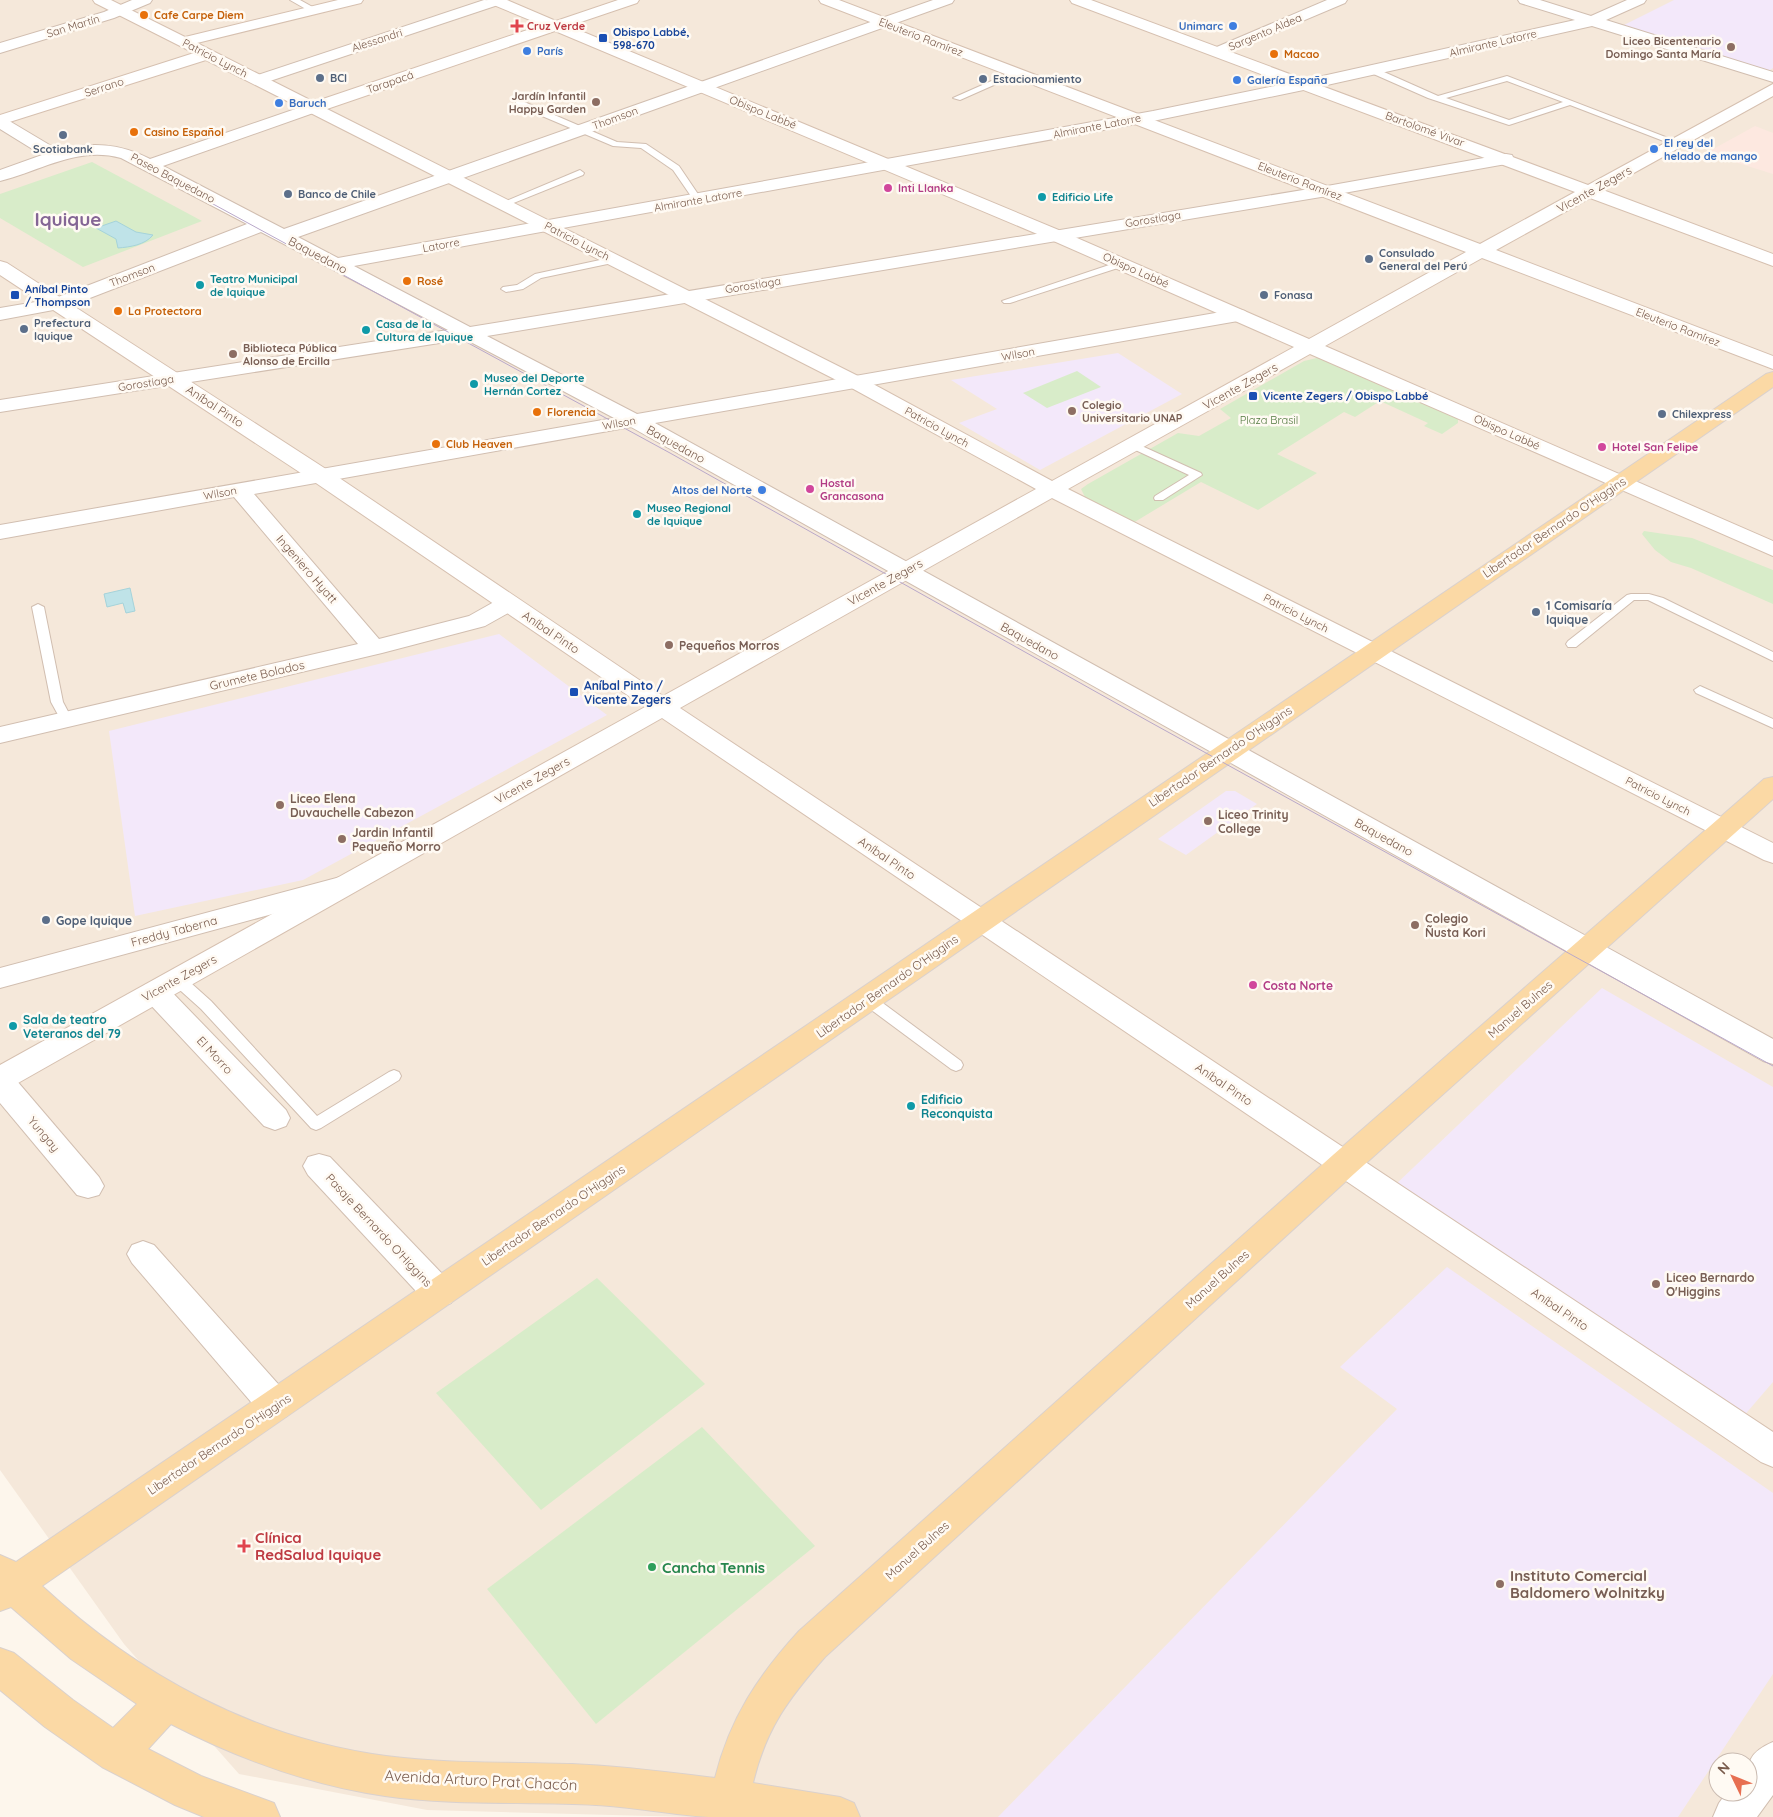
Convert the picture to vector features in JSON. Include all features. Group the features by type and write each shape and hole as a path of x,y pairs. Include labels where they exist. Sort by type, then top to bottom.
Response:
{"main road":[{"name":"Libertador Bernardo O'Higgins","path":"4,1583 275,1405 1773,378"},
{"name":"Manuel Bulnes","path":"728,1808 734,1772 752,1723 768,1694 788,1669 812,1644 1344,1164 1773,786"},
{"name":"Avenida Arturo Prat Chacón","path":"4,1583 124,1674 166,1702 216,1728 271,1750 329,1766 385,1776 442,1781 596,1785 728,1808 840,1817"},
{"path":"0,1666 39,1699 116,1753 158,1776 203,1797 260,1817"},
{"path":"116,1753 166,1702"}],"street":[{"name":"Patricio Lynch","path":"100,0 855,382 1052,490 1773,854"},
{"name":"San Martín","path":"0,48 109,15 145,0"},
{"path":"182,42 356,0"},
{"name":"Obispo Labbé","path":"495,0 700,87 890,164 1773,549"},
{"name":"Alessandri","path":"258,80 495,0"},
{"name":"Tarapacá","path":"149,165 632,0"},
{"name":"Eleuterio Ramírez","path":"826,0 1773,363"},
{"name":"Thomson","path":"283,236 947,0"},
{"name":"Bartolomé Vivar","path":"1077,0 1773,260"},
{"name":"Sargento Aldea","path":"1217,52 1340,0"},
{"path":"1525,0 1773,77"},
{"name":"Almirante Latorre","path":"548,227 1136,119 1305,84 1592,21 1638,0"},
{"name":"Serrano","path":"0,121 208,54"},
{"name":"Vicente Zegers","path":"0,1080 662,707 1773,89"},
{"path":"0,121 57,157"},
{"name":"Paseo Baquedano","path":"57,157 80,150 106,149 120,151 283,236"},
{"path":"0,176 57,157"},
{"name":"Gorostiaga","path":"0,406 467,333 1327,191 1506,159"},
{"name":"Thomson","path":"0,314 57,304 262,225"},
{"name":"Latorre","path":"334,264 548,227"},
{"name":"Baquedano","path":"283,236 635,421 1773,1053"},
{"name":"Aníbal Pinto","path":"0,267 322,476 662,707 1773,1451"},
{"name":"Wilson","path":"0,532 1238,315"},
{"name":"Ingeniero Hyatt","path":"239,490 374,648"},
{"name":"Grumete Bolados","path":"0,735 374,648 477,621 510,604"},
{"name":"Freddy Taberna","path":"0,978 348,884"},
{"name":"El Morro","path":"166,985 275,1118"},
{"name":"Yungay","path":"0,1080 88,1186"},
{"name":"Pasaje Bernardo O'Higgins","path":"319,1166 439,1293"},
{"path":"143,1254 275,1405"},
{"path":"1733,1817 1773,1762"}],"lane":[{"path":"294,0 314,10"},
{"path":"1372,70 1438,98 1509,123 1571,102"},
{"path":"957,98 1017,73"},
{"path":"1438,98 1507,78 1677,143"},
{"path":"519,103 616,144 643,146 676,168 698,200"},
{"path":"503,204 580,173"},
{"path":"506,288 520,287 538,276 614,260"},
{"path":"1007,301 1121,264"},
{"path":"1133,445 1197,475 1159,498"},
{"path":"1572,644 1631,597 1648,598 1659,600 1773,656"},
{"path":"38,608 58,702 66,719"},
{"path":"1700,690 1773,724"},
{"path":"166,985 206,1005 316,1124 394,1076"},
{"path":"867,1000 956,1065"}],"shaded area":[{"path":"0,0 1773,0 1773,1817 688,1817 427,1810 239,1774 124,1644 0,1470"},
{"name":"Liceo Bicentenario Domingo Santa María","path":"1674,0 1773,0 1773,68 1767,72 1622,26"},
{"path":"1755,126 1773,133 1773,174 1706,153"},
{"name":"Colegio Universitario UNAP","path":"1118,353 1182,394 1040,470 959,423 997,409 951,380"},
{"name":"Liceo Elena Duvauchelle Cabezon","path":"499,634 607,715 303,880 135,916 109,731"},
{"name":"Liceo Trinity College","path":"1226,791 1235,791 1257,804 1186,855 1158,839"},
{"name":"Liceo Bernardo O'Higgins","path":"1602,988 1773,1087 1773,1382 1742,1418 1393,1187"},
{"name":"Instituto Comercial Baldomero Wolnitzky","path":"1447,1267 1773,1493 1773,1674 1721,1752 1708,1752 1708,1772 1678,1817 998,1817 1397,1409 1340,1367"}],"green space":[{"path":"92,162 202,221 83,267 0,218 0,194"},
{"name":"Plaza Brasil","path":"1321,357 1458,414 1458,423 1442,434 1424,426 1428,423 1380,401 1355,417 1344,412 1277,454 1317,473 1258,510 1201,482 1133,523 1085,497 1081,489 1088,484 1178,433 1199,436 1231,418 1220,409 1304,361"},
{"path":"1077,371 1101,387 1047,408 1023,393"},
{"path":"1644,531 1692,538 1773,570 1773,604 1691,568 1671,562 1655,550 1642,534"},
{"path":"597,1278 705,1384 541,1510 436,1393"},
{"name":"Cancha Tennis","path":"702,1427 815,1546 596,1724 487,1589"}],"water":[{"path":"116,221 136,232 153,235 142,243 118,248 116,239 96,228"},
{"path":"130,588 135,611 126,613 123,603 107,607 104,594"}],"tram line":[{"path":"156,166 169,180 670,453 1148,721 1773,1066"}],"place":[{"name":"Cafe Carpe Diem","path":"144,15"},
{"name":"Cruz Verde","path":"517,26"},
{"name":"Unimarc","path":"1233,26"},
{"name":"Obispo Labbé, 598-670","path":"603,38"},
{"name":"Liceo Bicentenario Domingo Santa María","path":"1731,47"},
{"name":"París","path":"527,51"},
{"name":"Macao","path":"1274,54"},
{"name":"BCI","path":"320,78"},
{"name":"Estacionamiento","path":"983,79"},
{"name":"Galería España","path":"1237,80"},
{"name":"Jardín Infantil Happy Garden","path":"596,102"},
{"name":"Baruch","path":"279,103"},
{"name":"Casino Español","path":"134,132"},
{"name":"Scotiabank","path":"63,135"},
{"name":"El rey del helado de mango","path":"1654,149"},
{"name":"Inti Llanka","path":"888,188"},
{"name":"Banco de Chile","path":"288,194"},
{"name":"Edificio Life","path":"1042,197"},
{"name":"Consulado General del Perú","path":"1369,259"},
{"name":"Rosé","path":"407,281"},
{"name":"Teatro Municipal de Iquique","path":"200,285"},
{"name":"Aníbal Pinto / Thompson","path":"15,295"},
{"name":"Fonasa","path":"1264,295"},
{"name":"La Protectora","path":"118,311"},
{"name":"Prefectura Iquique","path":"24,329"},
{"name":"Casa de la Cultura de Iquique","path":"366,330"},
{"name":"Biblioteca Pública Alonso de Ercilla","path":"233,354"},
{"name":"Museo del Deporte Hernán Cortez","path":"474,384"},
{"name":"Vicente Zegers / Obispo Labbé","path":"1253,396"},
{"name":"Colegio Universitario UNAP","path":"1072,411"},
{"name":"Florencia","path":"537,412"},
{"name":"Chilexpress","path":"1662,414"},
{"name":"Club Heaven","path":"436,444"},
{"name":"Hotel San Felipe","path":"1602,447"},
{"name":"Hostal Grancasona","path":"810,489"},
{"name":"Altos del Norte","path":"762,490"},
{"name":"Museo Regional de Iquique","path":"637,514"},
{"name":"1 Comisaría Iquique","path":"1536,612"},
{"name":"Pequeños Morros","path":"669,645"},
{"name":"Aníbal Pinto / Vicente Zegers","path":"574,692"},
{"name":"Liceo Elena Duvauchelle Cabezon","path":"280,805"},
{"name":"Liceo Trinity College","path":"1208,821"},
{"name":"Jardin Infantil Pequeño Morro","path":"342,839"},
{"name":"Gope Iquique","path":"46,920"},
{"name":"Colegio Ñusta Kori","path":"1415,925"},
{"name":"Costa Norte","path":"1253,985"},
{"name":"Sala de teatro Veteranos del 79","path":"13,1026"},
{"name":"Edificio Reconquista","path":"911,1106"},
{"name":"Liceo Bernardo O'Higgins","path":"1656,1284"},
{"name":"Clínica RedSalud Iquique","path":"244,1546"},
{"name":"Cancha Tennis","path":"652,1567"},
{"name":"Instituto Comercial Baldomero Wolnitzky","path":"1500,1584"}],"district":[{"name":"Iquique","path":"68,219"}]}
